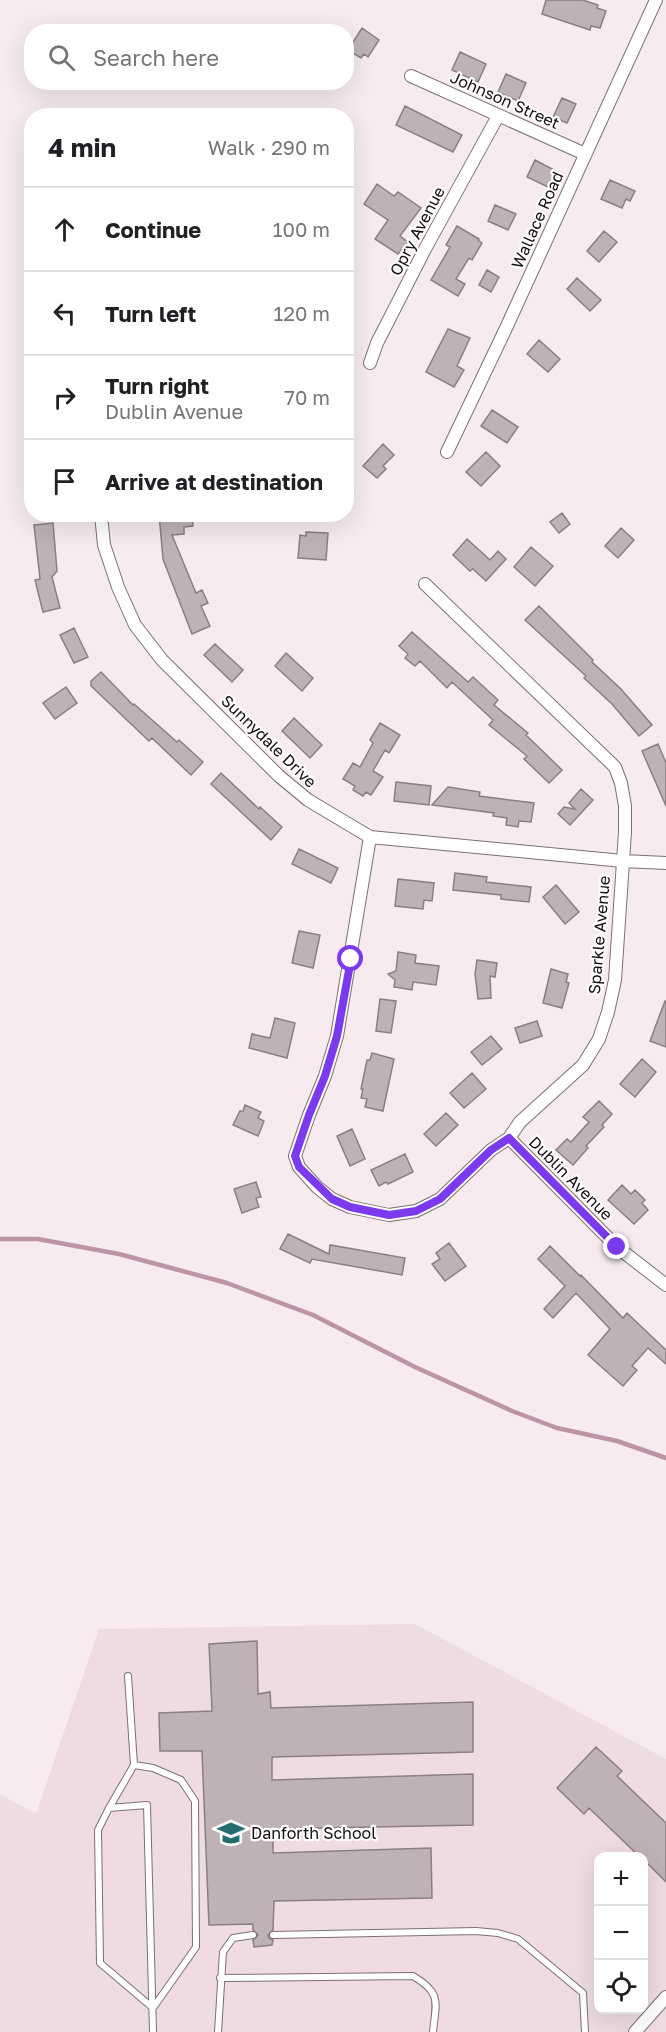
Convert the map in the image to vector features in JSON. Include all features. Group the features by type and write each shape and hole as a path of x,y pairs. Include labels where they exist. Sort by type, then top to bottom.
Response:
{"street":[{"name":"Wallace Road","path":"447,452 656,0"},
{"name":"Johnson Street","path":"411,76 585,154"},
{"name":"Opry Avenue","path":"370,363 377,343 425,249 498,116"},
{"name":"Sunnydale Drive","path":"102,522 104,545 118,587 135,625 162,660 279,776 308,800 370,837 666,863"},
{"name":"Sparkle Avenue","path":"370,837 337,1036 325,1076 295,1156 299,1167 332,1199 350,1207 389,1215 416,1211 440,1199 491,1150 509,1138 520,1122 584,1065 599,1039 615,980 623,861 625,807 621,783 615,767 425,584"},
{"name":"Dublin Avenue","path":"509,1138 617,1247 666,1285"},
{"path":"634,2032 666,1997"}],"lane":[{"path":"128,1676 134,1765 98,1830 100,1963 153,2008"},
{"path":"134,1765 153,1768 181,1780 195,1801 196,1947 153,2008"},
{"path":"109,1808 147,1805 153,2032"},
{"path":"273,1935 476,1930 518,1939 583,1993 585,2032"},
{"path":"218,2032 223,1952 233,1938 253,1935"},
{"path":"220,1978 413,1976 429,1986 436,2000 433,2032"}],"shaded area":[{"path":"415,1624 666,1759 666,2032 0,2032 0,1794 36,1814 99,1629"}],"building":[{"path":"546,0 583,0 598,5 597,8 606,11 600,28 591,26 590,30 542,14"},
{"path":"362,28 379,40 368,57 364,54 361,58 354,54 354,41"},
{"path":"460,52 486,64 478,82 452,70"},
{"path":"506,74 526,83 518,101 498,92"},
{"path":"562,98 576,104 567,123 553,117"},
{"path":"405,106 462,135 453,152 396,125"},
{"path":"535,160 558,172 550,188 527,177"},
{"path":"610,180 635,191 630,201 626,199 622,208 601,199"},
{"path":"377,184 394,196 398,192 421,208 400,236 408,242 398,254 375,239 388,220 364,204"},
{"path":"495,205 516,214 508,230 488,221"},
{"path":"457,226 482,243 472,260 469,258 456,279 465,284 458,296 431,280 450,247 446,245"},
{"path":"604,231 617,242 599,262 587,251"},
{"path":"487,270 499,277 491,292 479,285"},
{"path":"577,278 601,300 590,311 567,289"},
{"path":"448,329 470,338 457,366 464,370 454,387 426,372"},
{"path":"539,340 560,359 548,372 527,354"},
{"path":"492,410 518,427 507,443 481,426"},
{"path":"383,444 394,455 383,466 386,469 377,478 363,466"},
{"path":"486,452 500,466 481,486 466,472"},
{"path":"562,513 570,524 559,533 550,522"},
{"path":"160,522 193,522 193,526 184,527 184,534 172,535 196,593 202,590 208,603 201,606 210,626 192,634 163,559"},
{"path":"53,523 57,571 52,577 60,608 43,612 35,580 40,579 34,525"},
{"path":"621,528 634,540 618,558 605,546"},
{"path":"306,532 328,533 326,560 298,558 300,535 306,536"},
{"path":"467,539 490,560 498,551 506,559 486,581 473,569 470,571 453,555"},
{"path":"531,547 553,566 535,586 514,567"},
{"path":"539,606 621,689 652,725 639,736 612,704 584,678 586,676 525,620"},
{"path":"74,628 88,657 74,663 60,635"},
{"path":"412,632 468,682 473,677 498,700 494,705 528,733 526,735 562,770 549,783 524,759 527,756 489,725 493,720 452,682 447,688 420,661 415,666 405,658 408,654 399,646"},
{"path":"215,644 243,670 232,682 204,655"},
{"path":"286,653 313,678 302,691 275,666"},
{"path":"101,672 133,705 177,742 179,740 203,762 191,775 152,738 149,741 91,686 91,681"},
{"path":"66,687 77,703 55,719 43,703"},
{"path":"294,718 322,745 310,758 282,731"},
{"path":"380,723 400,735 389,753 385,750 373,771 383,777 371,795 366,792 363,796 353,790 355,786 343,779 353,763 360,767 373,743 370,740"},
{"path":"658,744 666,763 666,806 642,751"},
{"path":"221,773 282,827 271,840 211,784"},
{"path":"396,782 431,786 429,805 394,801"},
{"path":"448,787 480,792 479,796 534,803 531,822 519,821 518,827 506,825 507,818 493,816 494,813 432,805"},
{"path":"581,789 593,800 570,825 558,814 564,807 575,809 569,803"},
{"path":"299,849 338,868 331,883 292,864"},
{"path":"455,873 487,877 486,882 531,887 529,902 501,899 501,895 453,890"},
{"path":"398,879 434,883 432,901 424,900 423,909 395,906"},
{"path":"556,885 579,912 565,924 543,897"},
{"path":"299,931 320,935 313,968 292,963"},
{"path":"398,952 416,955 415,963 439,966 436,985 413,982 412,990 394,987 395,980 388,974 396,971"},
{"path":"477,960 497,963 495,977 490,976 491,998 478,999 475,974"},
{"path":"551,969 568,974 566,982 569,983 562,1008 543,1003"},
{"path":"380,999 396,1001 391,1033 376,1031"},
{"path":"666,1001 666,1047 650,1041"},
{"path":"275,1018 295,1023 287,1058 249,1048 252,1034 270,1038"},
{"path":"537,1021 542,1036 520,1043 515,1028"},
{"path":"491,1036 502,1049 482,1065 471,1052"},
{"path":"372,1053 394,1059 383,1111 365,1107 367,1099 361,1098 367,1060 370,1060"},
{"path":"642,1059 656,1072 635,1097 620,1084"},
{"path":"472,1073 486,1089 464,1108 450,1093"},
{"path":"599,1101 612,1114 573,1165 556,1150 567,1139 571,1142 589,1122 583,1117"},
{"path":"245,1105 261,1112 258,1118 264,1121 258,1136 233,1125"},
{"path":"446,1113 458,1125 436,1146 424,1134"},
{"path":"352,1129 365,1159 350,1166 337,1136"},
{"path":"405,1154 413,1172 379,1186 371,1170"},
{"path":"256,1182 261,1197 256,1198 259,1207 242,1213 234,1189"},
{"path":"622,1185 631,1194 635,1190 645,1200 642,1203 648,1210 634,1224 608,1200"},
{"path":"288,1234 329,1254 330,1245 405,1258 402,1275 312,1259 310,1263 280,1249"},
{"path":"449,1243 466,1266 445,1281 432,1264 440,1259 436,1253"},
{"path":"550,1246 623,1318 627,1313 666,1350 666,1364 648,1348 632,1366 637,1370 623,1386 588,1355 610,1329 576,1293 553,1318 544,1309 565,1286 538,1259"},
{"path":"257,1641 258,1694 270,1692 271,1708 473,1702 473,1752 272,1757 272,1780 473,1774 473,1825 273,1829 273,1853 431,1848 432,1898 274,1901 273,1930 268,1935 273,1940 272,1945 254,1947 253,1940 258,1935 253,1930 253,1924 209,1925 202,1751 160,1751 159,1713 212,1711 209,1644"},
{"path":"596,1747 622,1771 617,1776 666,1823 666,1882 648,1864 648,1852 635,1852 589,1808 584,1814 557,1788"}],"waterway":[{"path":"0,1239 38,1239 119,1254 227,1283 313,1315 415,1367 512,1411 557,1428 617,1441 666,1458"}],"place":[{"name":"Danforth School","path":"231,1833"}],"route":[{"path":"351,959 337,1036 325,1076 295,1156 299,1167 317,1187 332,1199 370,1212 389,1215 416,1211 440,1199 491,1150 509,1138 617,1247"}]}
